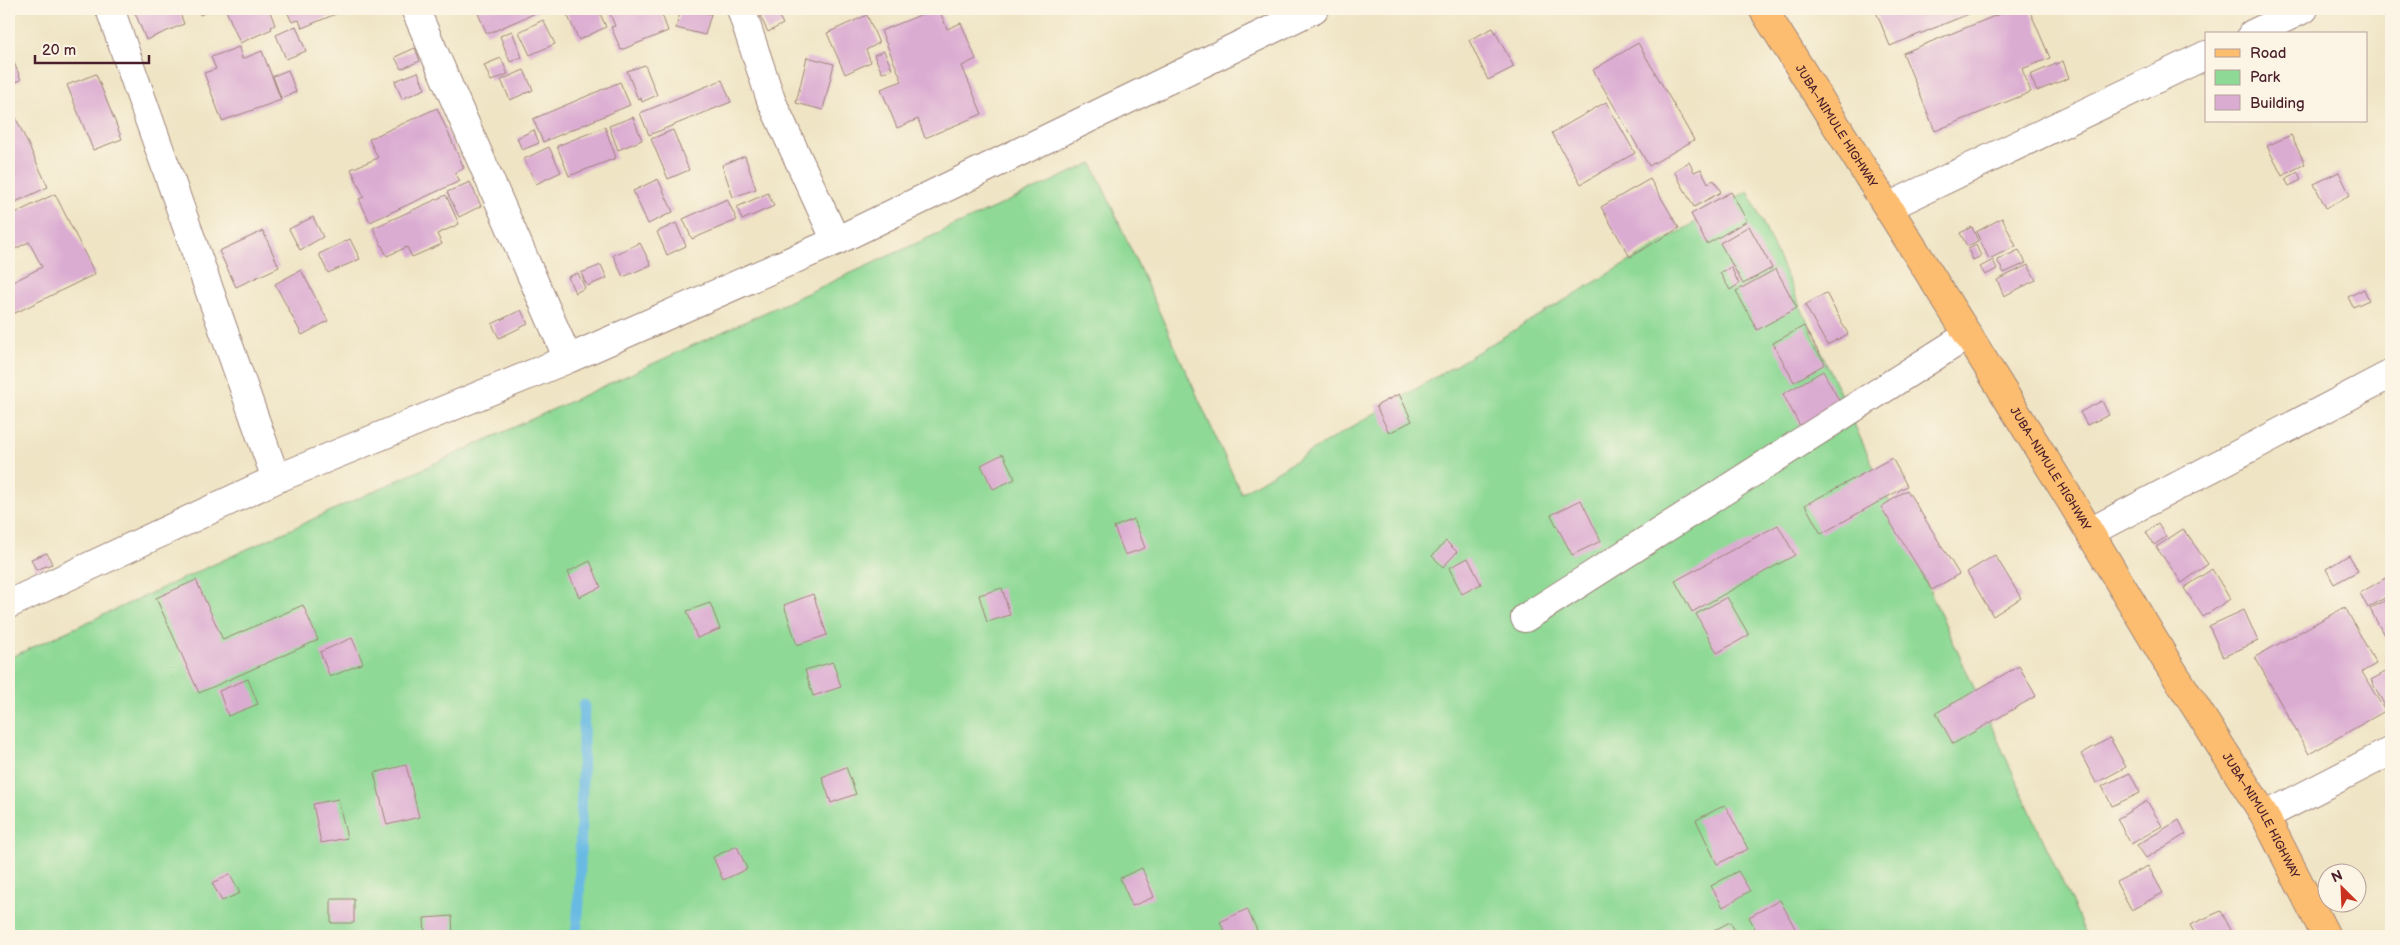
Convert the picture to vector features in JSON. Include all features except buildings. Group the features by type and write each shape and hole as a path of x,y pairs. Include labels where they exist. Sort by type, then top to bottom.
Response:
{"main road":[{"name":"JUBA–NIMULE HIGHWAY","path":"1763,9 2090,532 2167,662 2265,816 2326,936"}],"street":[{"path":"110,9 276,479"},
{"path":"415,9 568,359"},
{"path":"741,9 771,100 836,241"},
{"path":"9,604 276,479 568,359 836,241 1314,9"},
{"path":"2256,32 2304,9"},
{"path":"1888,207 2205,55"},
{"path":"1525,618 1968,336"},
{"path":"2090,532 2391,374"},
{"path":"2265,816 2391,751"}],"green space":[{"path":"1092,163 1241,493 1748,191 2087,936 9,936 9,658"}],"waterway":[{"path":"576,936 579,902 584,705"}]}
